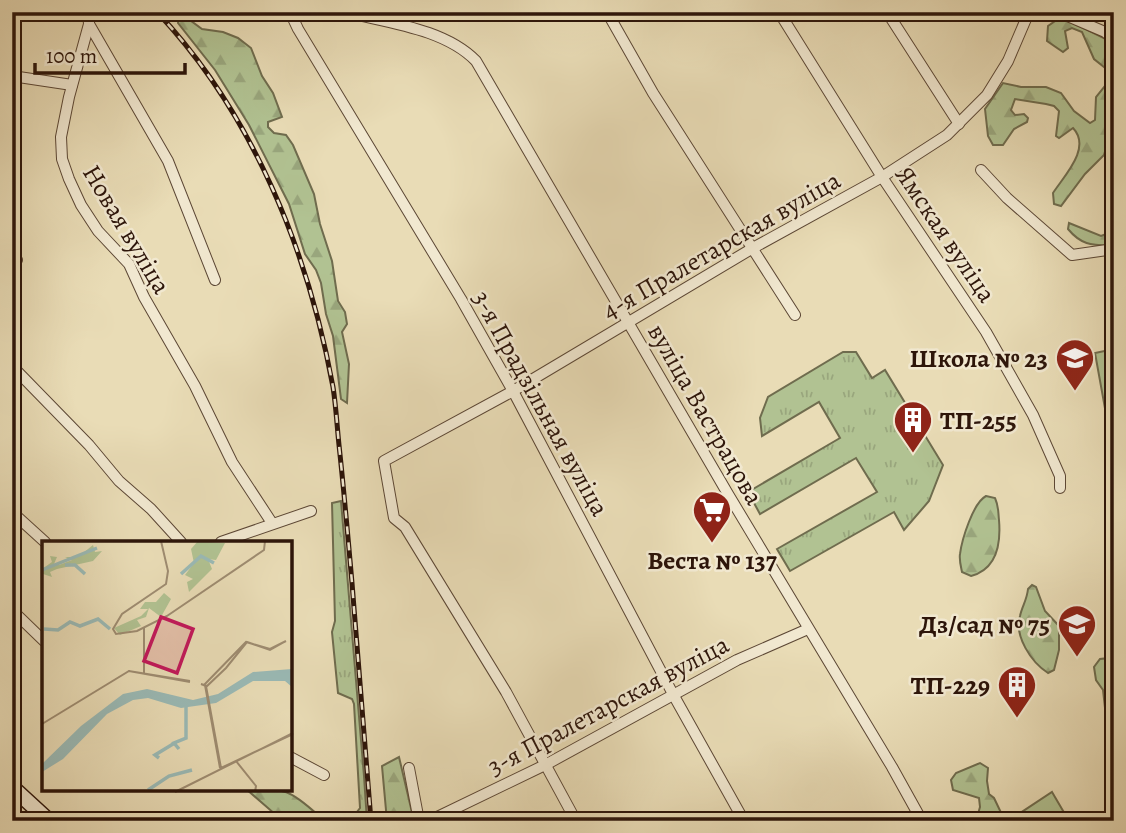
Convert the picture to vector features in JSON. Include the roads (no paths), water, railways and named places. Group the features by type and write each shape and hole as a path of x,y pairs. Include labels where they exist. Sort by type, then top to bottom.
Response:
{"main road":[{"path":"12,788 49,821"}],"street":[{"name":"Новая вуліца","path":"88,12 89,24 61,137 62,159 69,179 81,205 98,230 130,264 144,297 195,386 232,462 272,523"},
{"name":"3-я Прадзільная вуліца","path":"290,12 513,391 674,696 744,821"},
{"name":"вуліца Вастрацова","path":"345,12 446,38 464,49 476,61 922,821"},
{"path":"607,12 653,93 795,315"},
{"name":"Ямская вуліца","path":"779,12 882,177 986,332 1033,415 1060,476 1060,488"},
{"path":"887,12 958,124"},
{"name":"4-я Пралетарская вуліца","path":"547,764 405,527 394,518 384,461 513,391 753,248 882,177 947,135 987,95 1008,61 1029,12"},
{"path":"1058,12 1105,32 1114,39"},
{"path":"89,24 168,161 215,280"},
{"path":"12,76 72,85"},
{"path":"981,170 1007,198 1072,255 1114,249"},
{"path":"12,366 89,445 118,481 151,509 180,541"},
{"path":"224,541 311,511"},
{"path":"12,512 44,541"},
{"path":"12,610 42,639"},
{"name":"3-я Пралетарская вуліца","path":"429,821 547,764 737,660 808,629"},
{"path":"292,758 324,775"},
{"path":"547,764 576,821"},
{"path":"409,768 419,821"}],"railway":[{"path":"157,12 191,52 221,94 272,187 292,235 322,336 336,409 371,821"}],"place":[{"name":"Школа № 23","path":"1075,392"},
{"name":"ТП-255","path":"913,454"},
{"name":"Веста № 137","path":"712,544"},
{"name":"Дз/сад № 75","path":"1077,658"},
{"name":"ТП-229","path":"1017,719"}]}
